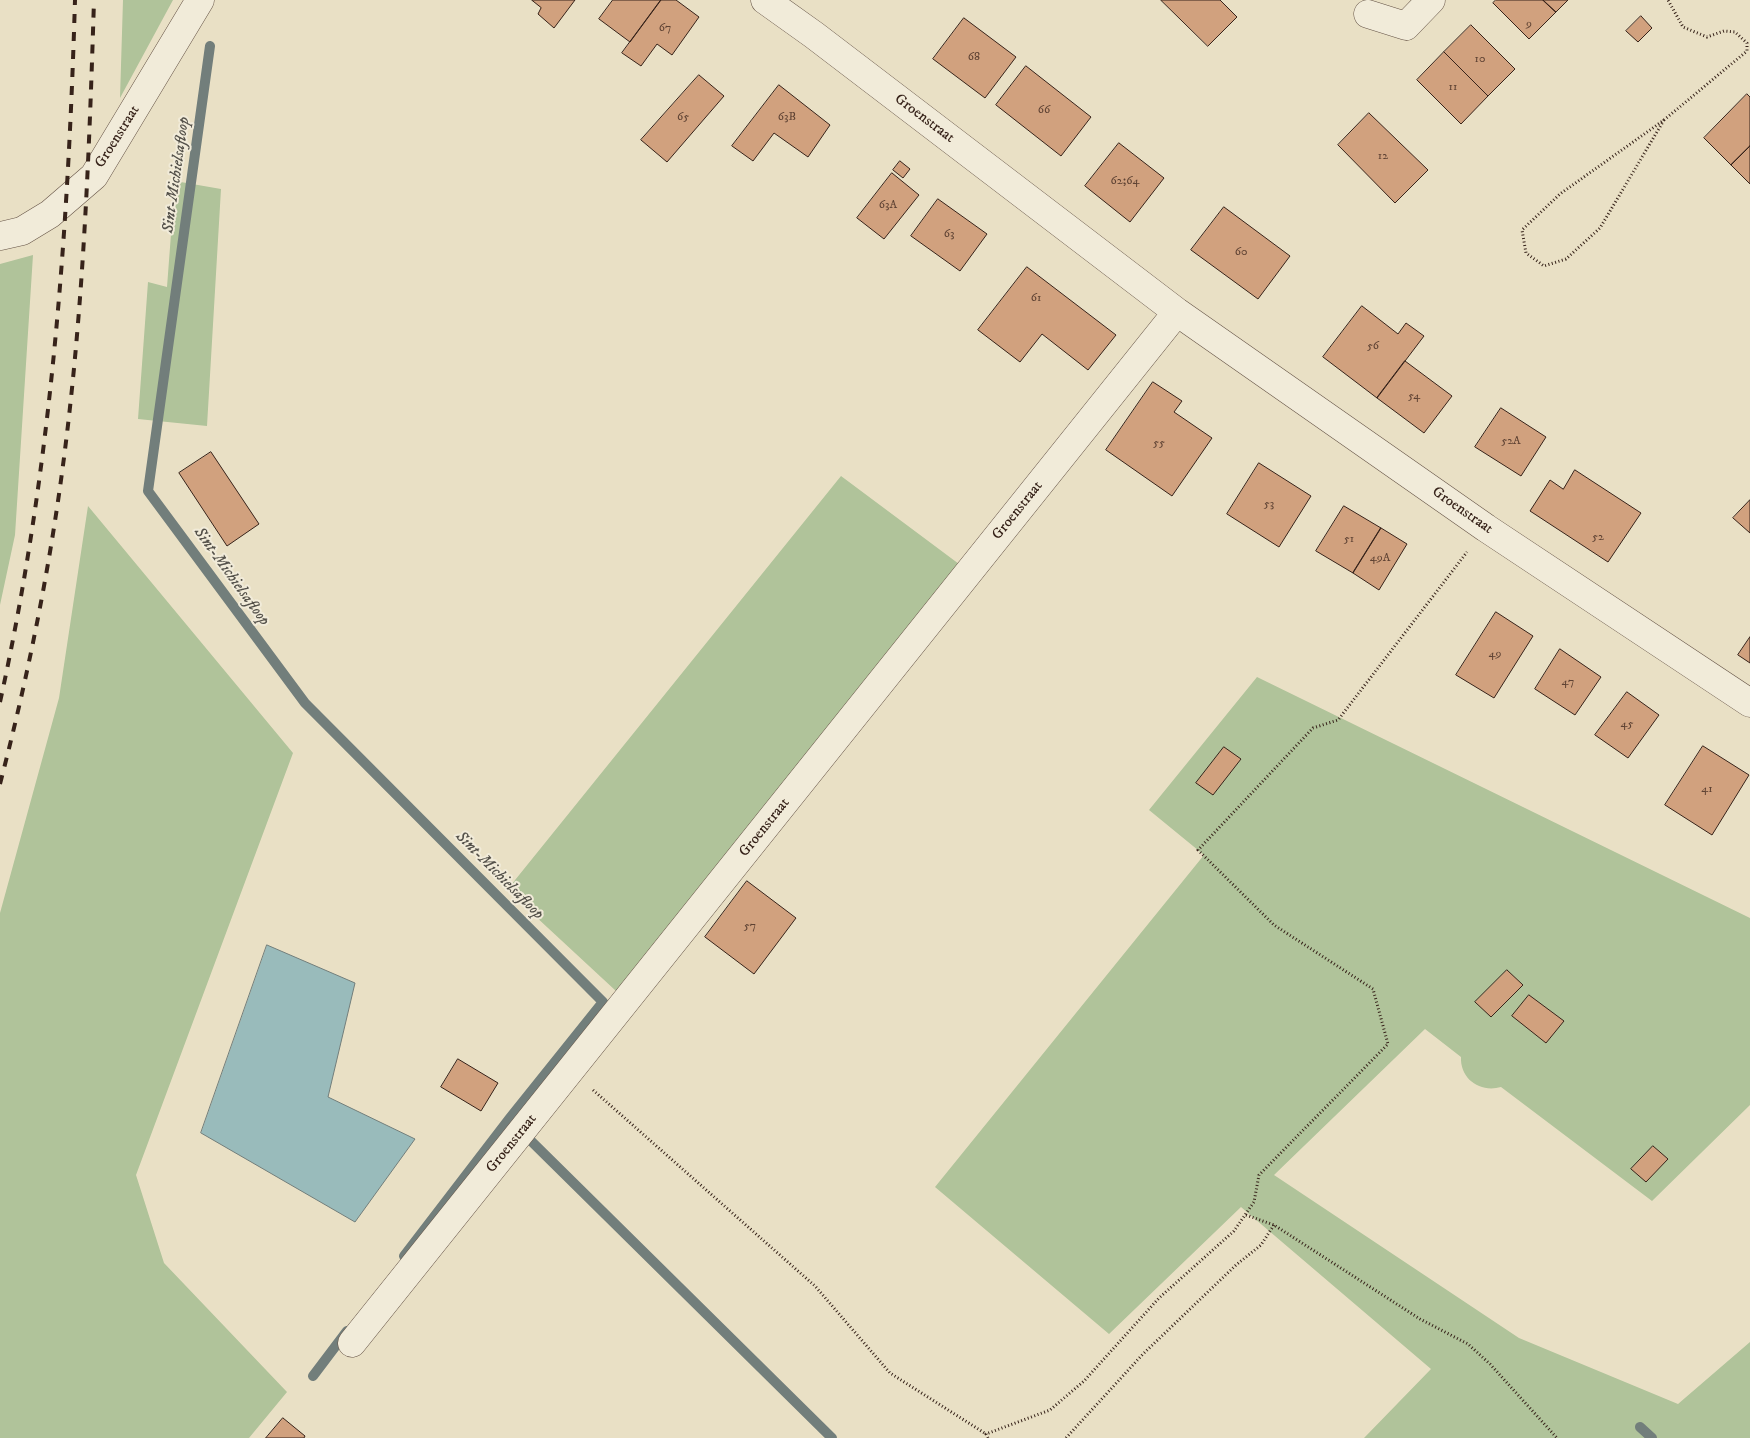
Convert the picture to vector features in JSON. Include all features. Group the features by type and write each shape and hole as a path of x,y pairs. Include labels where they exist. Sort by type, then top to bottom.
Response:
{"street":[{"name":"Groenstraat","path":"0,236 22,231 50,214 94,176 122,133 200,0"},
{"name":"Groenstraat","path":"765,0 1177,312 1486,528 1750,703"},
{"path":"1368,14 1406,26 1431,0"},
{"name":"Groenstraat","path":"352,1343 1177,312"}],"path":[{"path":"1664,120 1600,228 1566,259 1544,266 1526,253 1522,230 1560,194 1664,120 1747,51 1747,43 1736,32 1724,31 1707,37 1683,27 1668,0"},
{"path":"570,1070 814,1286 890,1373 987,1436 1050,1410 1084,1381 1159,1298 1234,1231 1254,1202 1259,1175 1388,1044 1373,989 1274,925 1198,850 1313,728 1338,720 1486,528"},
{"path":"1246,1215 1274,1225 1420,1319 1468,1344 1490,1364 1557,1438"},
{"path":"1066,1438 1143,1354 1236,1265 1261,1245 1274,1225"}],"green space":[{"path":"123,0 173,0 120,98"},
{"path":"175,181 221,189 207,426 138,419 148,282 167,287"},
{"path":"33,255 15,535 0,605 0,264"},
{"path":"841,476 959,564 616,991 507,890"},
{"path":"88,506 293,753 136,1175 164,1263 287,1392 249,1438 0,1438 0,913 59,698"},
{"path":"1257,677 1750,918 1750,1105 1652,1201 1501,1087 1486,1088 1473,1082 1464,1072 1461,1057 1425,1029 1274,1175 1519,1338 1678,1404 1750,1342 1750,1438 1364,1438 1431,1369 1241,1207 1109,1334 935,1187 1204,855 1149,810"}],"water":[{"path":"267,945 355,983 328,1097 415,1139 355,1222 201,1133"}],"building":[{"path":"532,0 575,0 554,28 538,14 541,8"},
{"path":"613,0 661,0 630,42 599,19"},
{"path":"661,0 676,0 699,17 672,55 657,44 641,66 622,53"},
{"path":"1161,0 1220,0 1237,17 1208,46"},
{"path":"1496,0 1543,0 1556,12 1529,39 1493,3"},
{"path":"1543,0 1568,0 1556,12"},
{"path":"1641,16 1652,28 1638,42 1626,31"},
{"path":"964,18 1016,57 985,98 933,59"},
{"path":"1471,25 1515,69 1488,96 1444,52"},
{"path":"1444,52 1488,96 1461,124 1417,80"},
{"path":"1026,66 1091,117 1061,156 996,105"},
{"path":"699,75 724,96 667,162 641,140"},
{"path":"779,85 830,125 808,157 774,133 753,161 732,146"},
{"path":"1747,94 1750,97 1750,146 1731,165 1704,138"},
{"path":"1369,113 1428,170 1395,203 1338,145"},
{"path":"1119,143 1164,178 1130,222 1085,186"},
{"path":"1750,146 1750,184 1731,165"},
{"path":"900,161 910,169 903,178 893,170"},
{"path":"892,173 919,195 884,239 857,218"},
{"path":"938,199 987,234 960,271 911,236"},
{"path":"1224,207 1290,256 1258,299 1191,250"},
{"path":"1027,267 1116,335 1088,370 1042,334 1020,362 978,330"},
{"path":"1362,306 1398,334 1406,323 1424,336 1377,398 1323,357"},
{"path":"1405,361 1452,396 1424,433 1377,398"},
{"path":"1153,382 1182,401 1174,412 1212,438 1172,496 1106,450"},
{"path":"1501,408 1546,437 1521,476 1475,447"},
{"path":"211,452 259,524 227,546 179,473"},
{"path":"1259,463 1311,496 1279,547 1227,514"},
{"path":"1575,470 1641,513 1608,562 1530,511 1550,480 1563,489"},
{"path":"1750,500 1750,533 1733,518"},
{"path":"1344,506 1381,528 1353,573 1316,551"},
{"path":"1381,528 1407,544 1379,590 1353,573"},
{"path":"1496,612 1533,636 1494,698 1456,675"},
{"path":"1750,637 1750,663 1738,655"},
{"path":"1560,649 1601,677 1575,715 1535,689"},
{"path":"1627,692 1659,715 1628,758 1595,735"},
{"path":"1703,746 1749,775 1712,835 1665,805"},
{"path":"1224,747 1241,759 1213,795 1196,783"},
{"path":"747,881 796,918 754,974 705,937"},
{"path":"1507,970 1523,985 1491,1017 1475,1002"},
{"path":"1529,995 1564,1021 1546,1043 1512,1016"},
{"path":"458,1059 498,1083 481,1111 441,1087"},
{"path":"1653,1146 1668,1159 1646,1182 1631,1169"},
{"path":"283,1418 305,1436 304,1438 266,1438"}],"waterway":[{"name":"Sint-Michielsafloop","path":"210,46 148,491 305,703 603,1002 510,1118 404,1256"},
{"path":"527,1137 832,1438"},
{"path":"313,1376 347,1331"},
{"path":"1640,1427 1652,1438"}],"railway":[{"path":"0,702 18,615 32,528 54,353 68,177 75,0"},
{"path":"0,784 19,709 42,595 69,420 84,240 94,0"}]}
